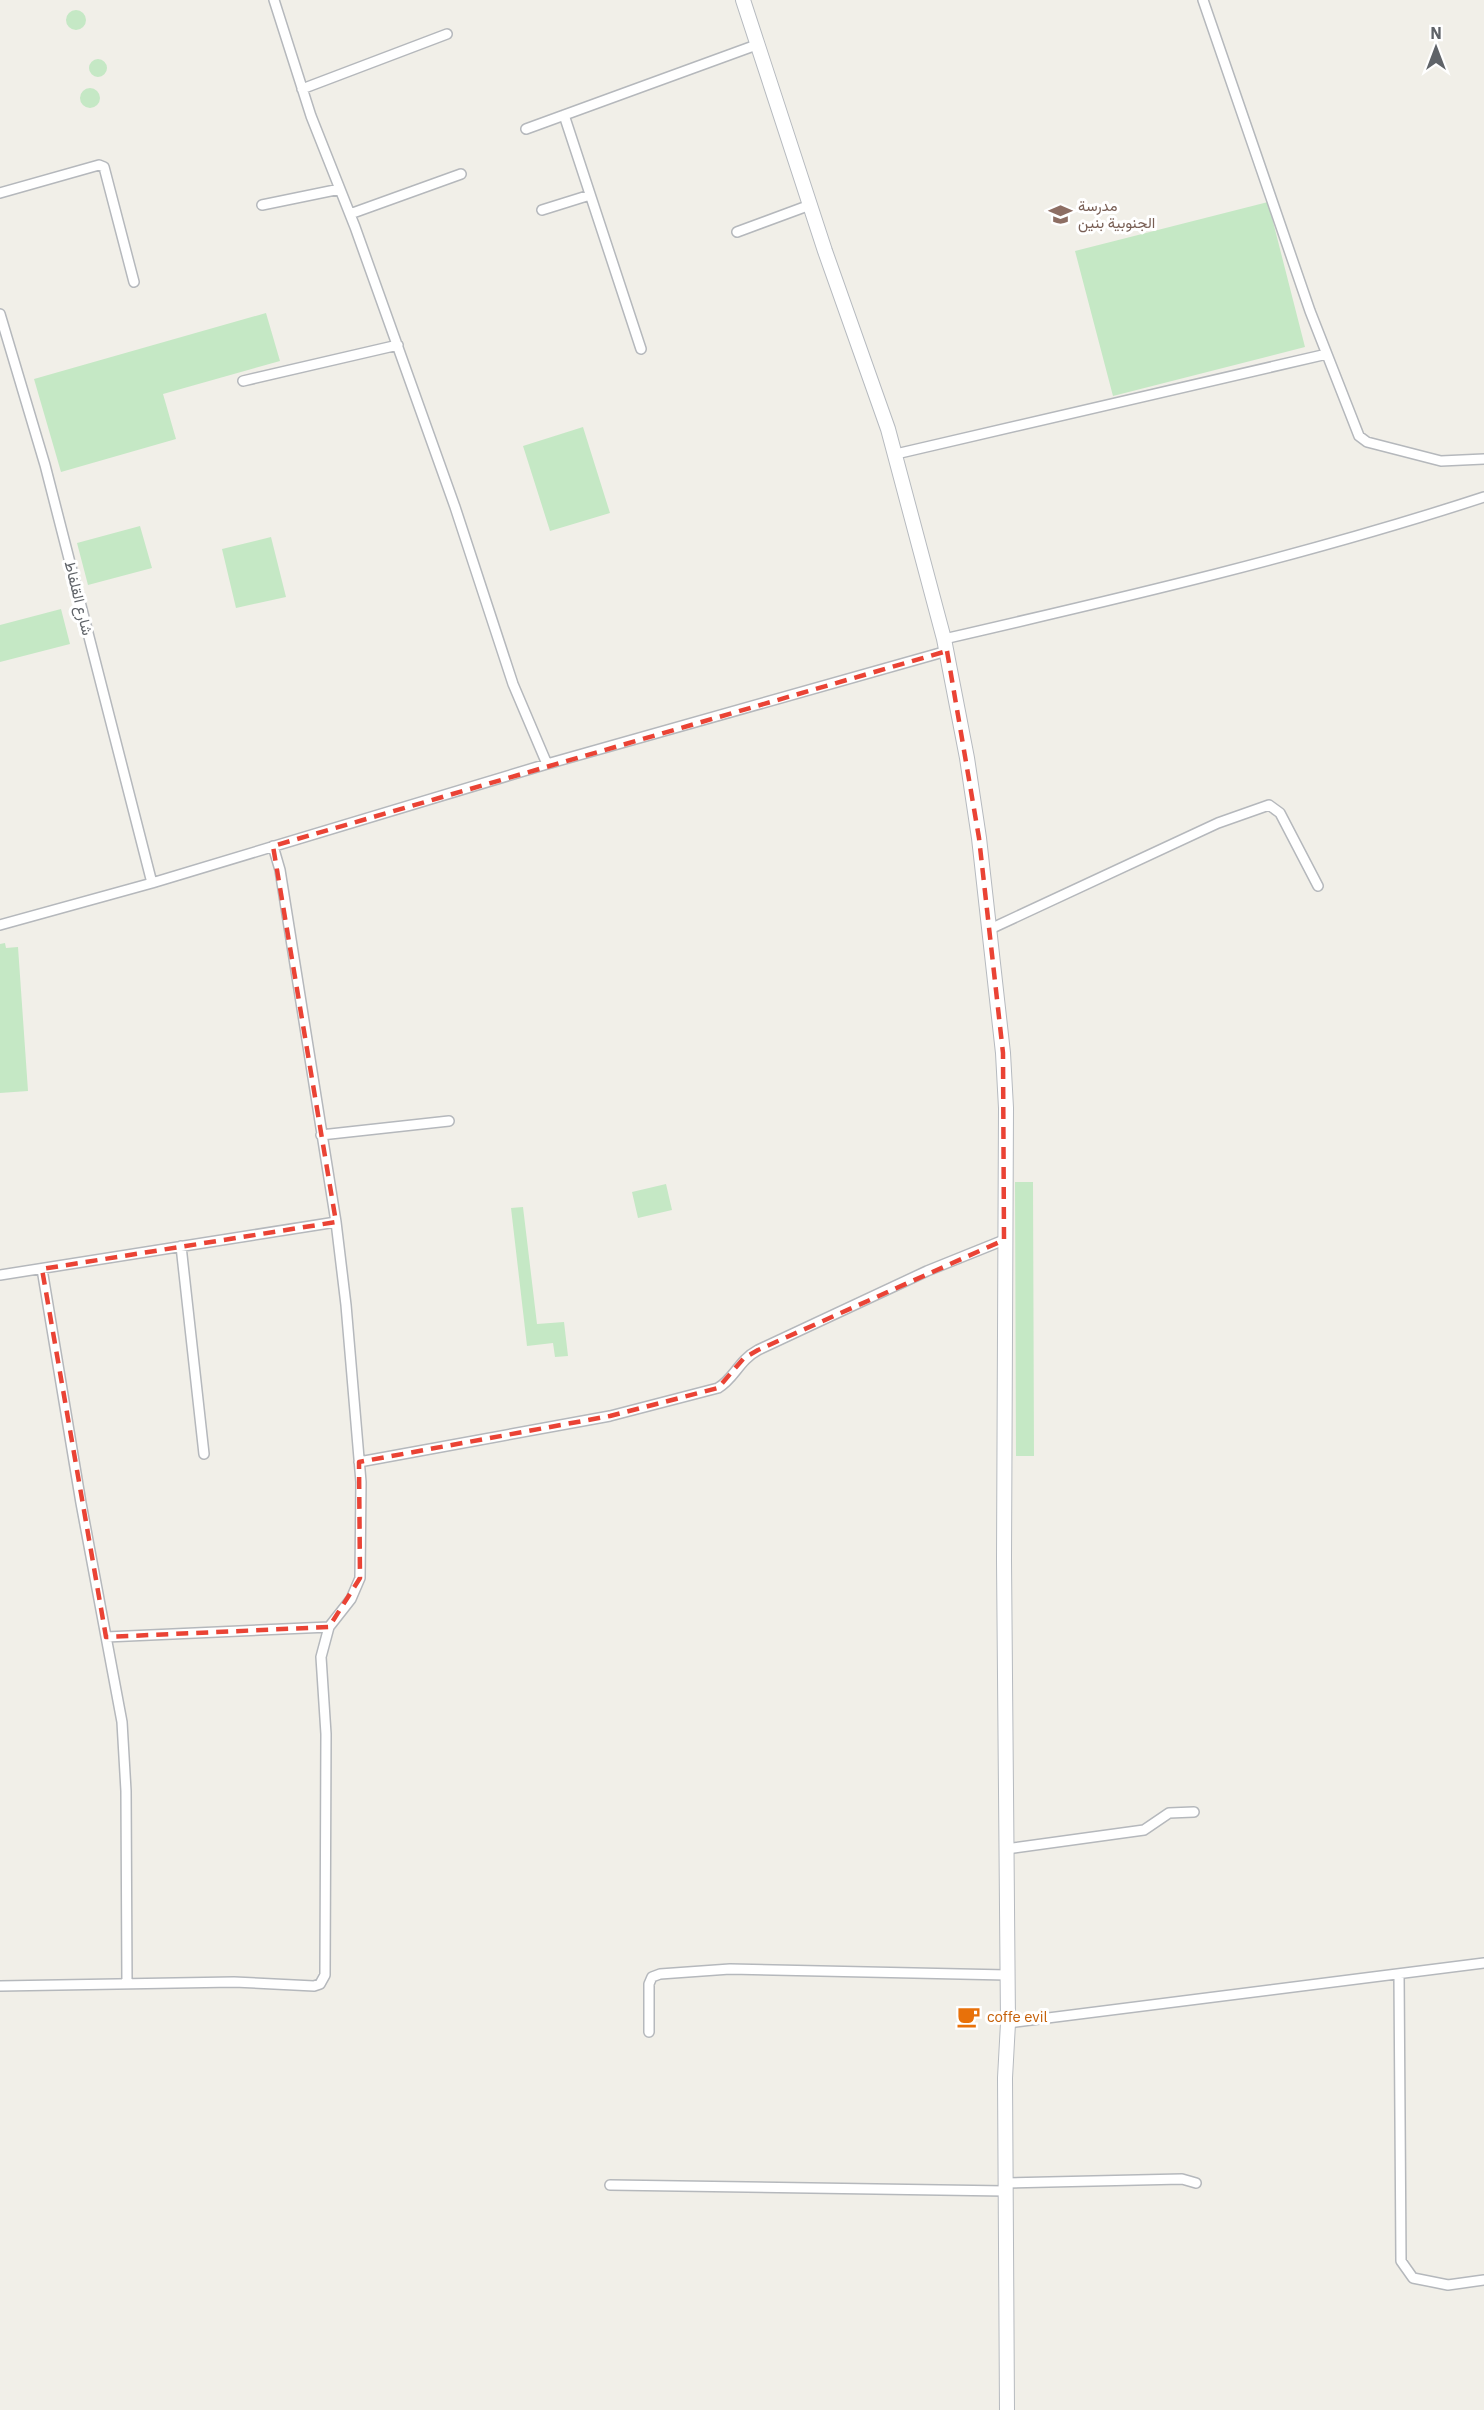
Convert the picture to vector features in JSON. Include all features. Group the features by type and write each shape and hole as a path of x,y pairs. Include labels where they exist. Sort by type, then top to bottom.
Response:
{"street":[{"path":"274,0 302,88 398,345 486,598 513,684 547,764"},
{"path":"743,0 810,205 896,454 945,645 968,758 1003,1053 1006,1108 1004,1240 1008,2023 1005,2078 1007,2410"},
{"path":"1203,0 1310,311 1359,436 1367,442 1441,462 1484,459"},
{"path":"302,88 447,33"},
{"path":"525,129 759,44"},
{"path":"564,115 641,349"},
{"path":"0,193 99,165 104,167 134,282"},
{"path":"350,214 461,174"},
{"path":"262,205 340,189"},
{"path":"542,210 590,195"},
{"path":"737,232 810,205"},
{"name":"شارع القلفاط","path":"0,314 45,465 152,883"},
{"path":"243,381 398,345"},
{"path":"896,454 1327,354"},
{"path":"0,925 152,883 945,645 1299,553 1484,497"},
{"path":"988,930 1218,823 1269,805 1280,813 1318,886"},
{"path":"0,1986 234,1982 314,1986 324,1978 326,1734 321,1657 329,1627 351,1599 360,1578 359,1462 346,1305 336,1222 280,870 273,846"},
{"path":"321,1135 449,1121"},
{"path":"0,1275 336,1222"},
{"path":"359,1462 610,1416 718,1388 744,1358 758,1350 927,1271 1004,1240"},
{"path":"181,1246 204,1454"},
{"path":"42,1269 122,1722 126,1791 127,1984"},
{"path":"106,1637 329,1627"},
{"path":"1006,1849 1144,1830 1169,1813 1194,1812"},
{"path":"1008,2023 1484,1963"},
{"path":"649,2032 649,1984 652,1977 660,1974 730,1969 1007,1975"},
{"path":"1399,1974 1401,2261 1413,2278 1437,2284 1484,2280"},
{"path":"610,2185 1005,2187 1182,2179 1196,2183"}],"highlighted area":[{"path":"947,651 979,838 1003,1053 1004,1240 758,1350 744,1358 718,1388 610,1416 359,1462 360,1578 329,1627 106,1637 42,1269 336,1222 273,846"}],"green space":[{"path":"76,10 83,13 86,20 83,27 76,30 69,27 66,20 69,13"},
{"path":"98,59 104,62 107,68 104,74 98,77 92,74 89,68 92,62"},
{"path":"90,88 97,91 100,98 97,105 90,108 83,105 80,98 83,91"},
{"path":"1268,202 1305,347 1113,396 1075,251"},
{"path":"266,313 280,361 163,394 176,439 61,472 34,379"},
{"path":"583,427 610,513 550,531 523,446"},
{"path":"140,526 152,568 88,585 77,543"},
{"path":"271,537 286,597 236,608 222,549"},
{"path":"61,609 70,644 0,662 0,625"},
{"path":"5,943 6,948 18,947 28,1091 0,1093 0,944"},
{"path":"1015,1182 1033,1182 1034,1456 1016,1456"},
{"path":"666,1184 672,1210 638,1218 632,1192"},
{"path":"523,1207 537,1324 564,1322 568,1356 555,1357 553,1343 527,1346 511,1208"}],"place":[{"name":"مدرسة الجنوبية بنين","path":"1060,214"},
{"name":"coffe evil","path":"969,2016"}]}
